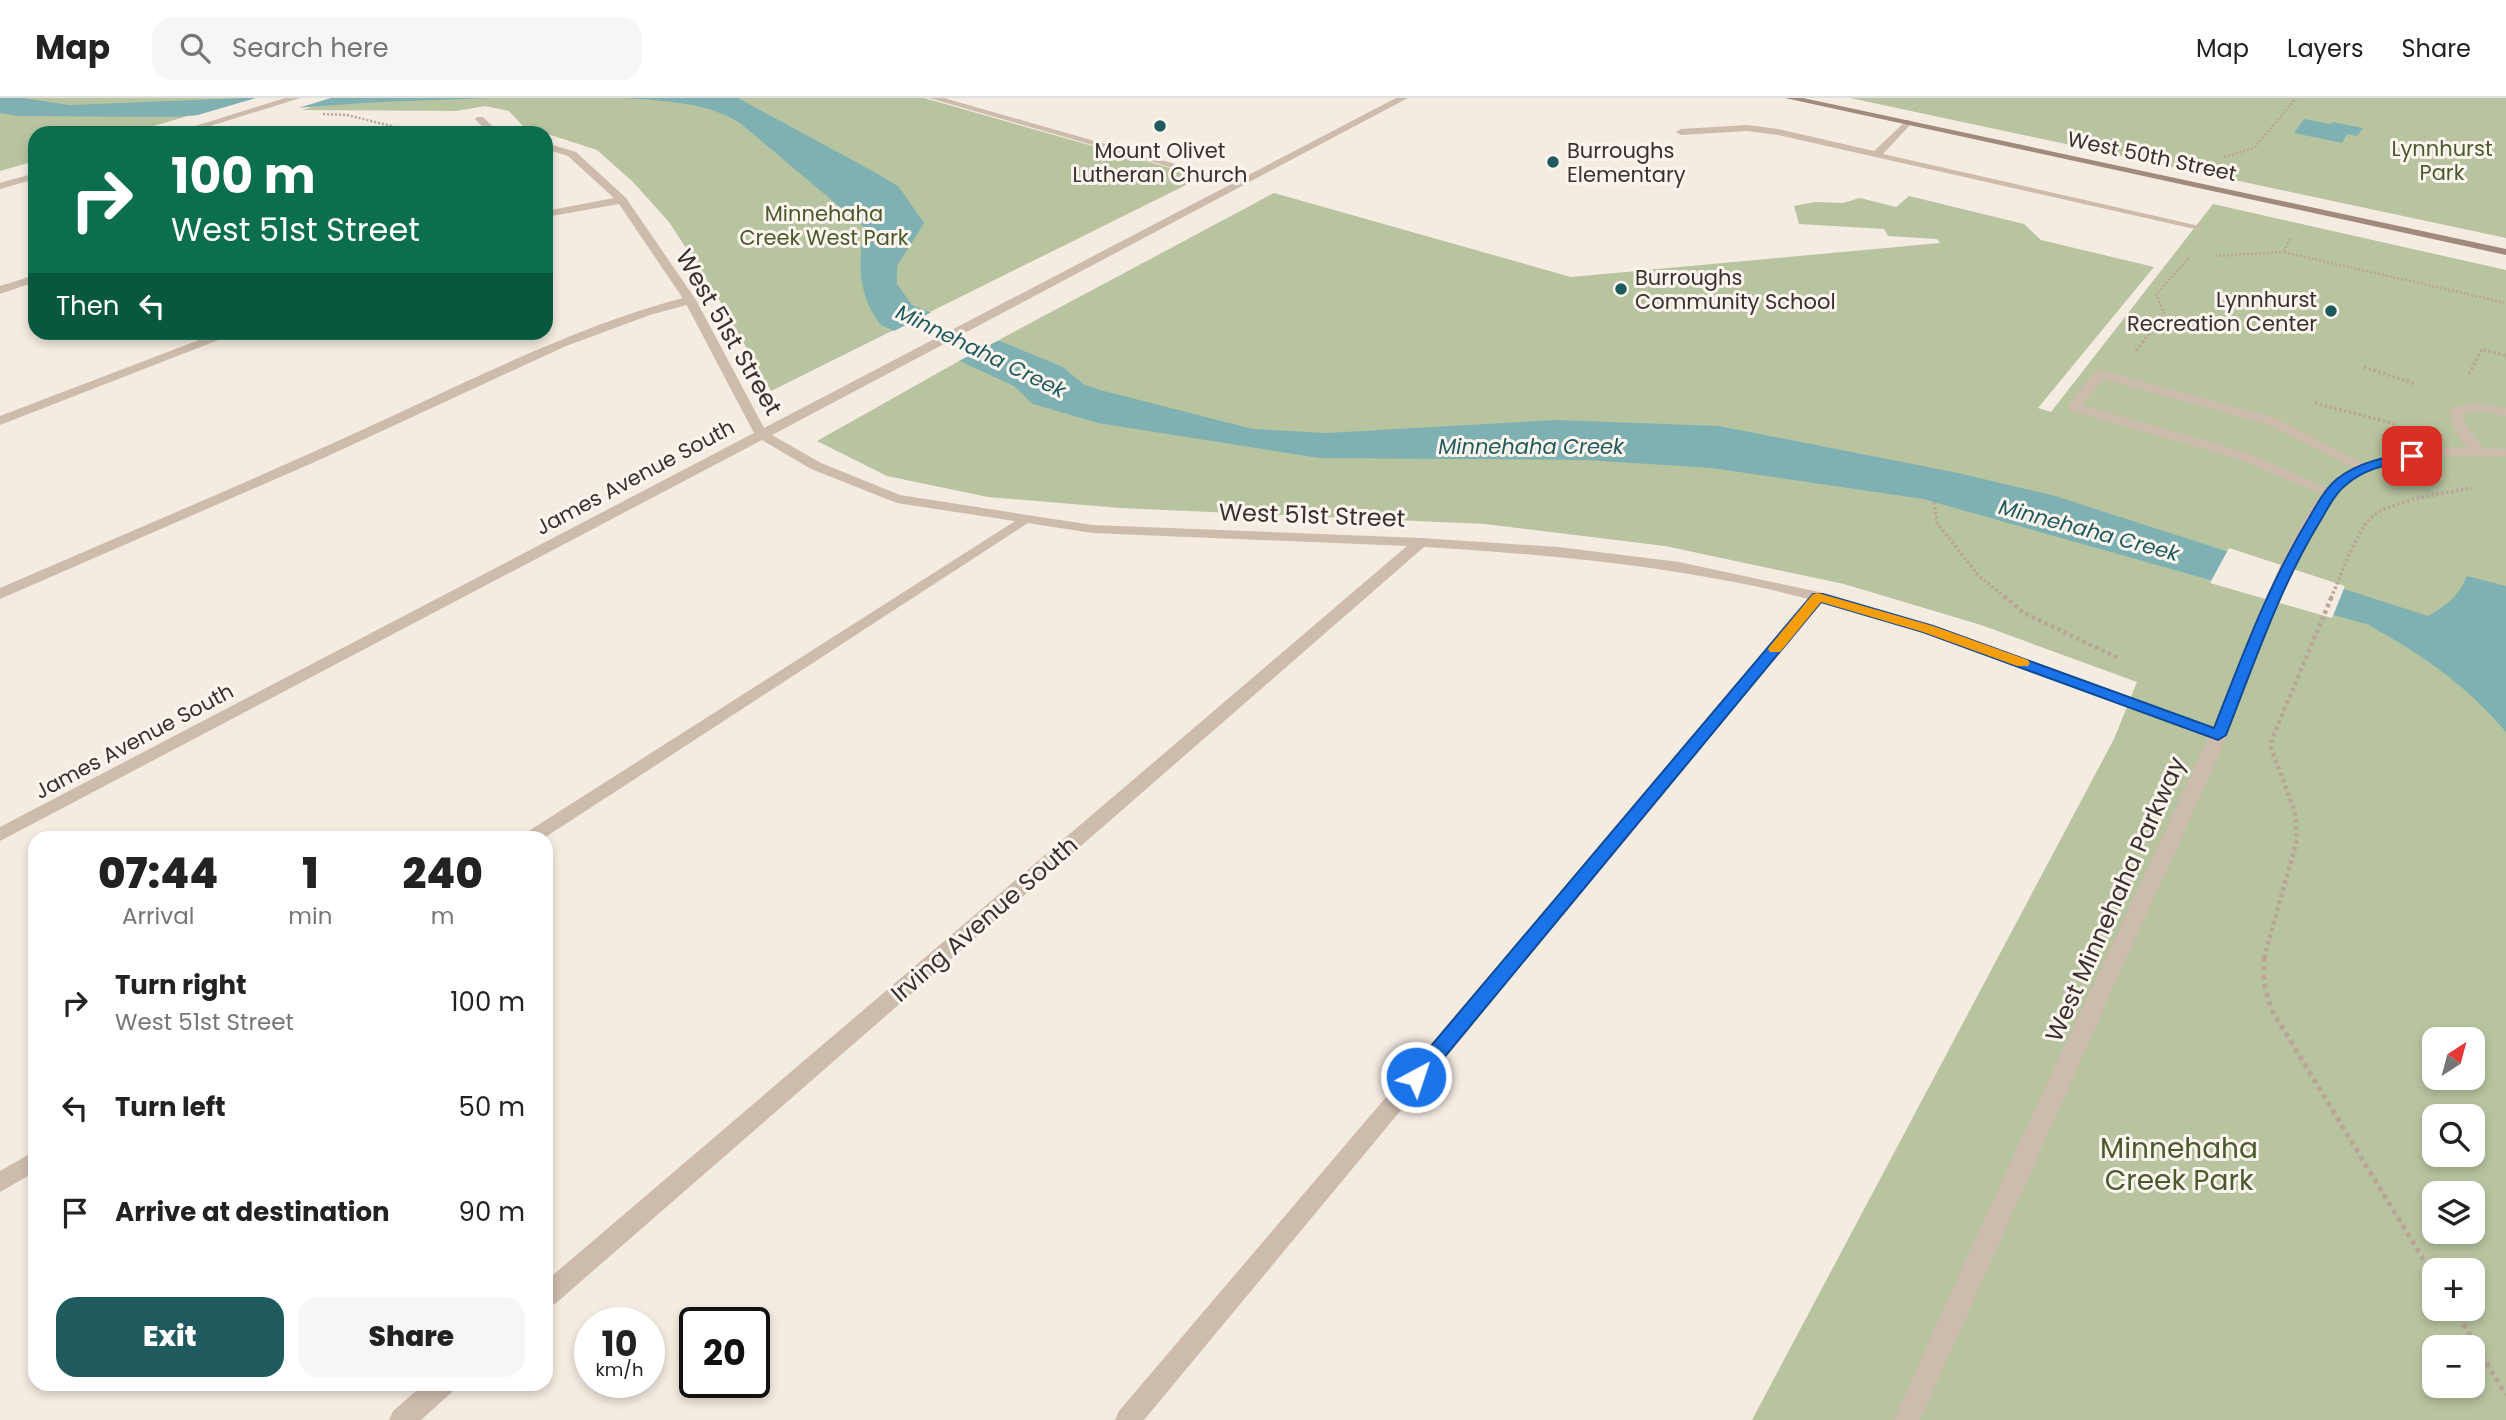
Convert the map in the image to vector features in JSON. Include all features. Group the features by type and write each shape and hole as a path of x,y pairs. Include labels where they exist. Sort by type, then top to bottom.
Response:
{"main road":[{"name":"West 50th Street","path":"1790,98 2506,252"}],"street":[{"path":"201,126 295,98"},
{"path":"934,98 1240,184"},
{"name":"James Avenue South","path":"0,835 1403,98"},
{"path":"1876,155 1907,123"},
{"path":"1681,132 1747,128 1778,132 2199,227"},
{"name":"West 51st Street","path":"553,148 572,154 622,200 690,300 761,434 816,466 897,499 1092,529 1421,542 1558,551 1679,567 1818,597 1928,629 2218,735"},
{"path":"0,186 28,178"},
{"path":"553,213 622,200"},
{"path":"0,290 28,280"},
{"path":"0,594 622,318 690,300"},
{"path":"0,421 212,340"},
{"path":"2331,493 2244,456 2074,407 2099,374 2271,421 2365,468"},
{"path":"2480,452 2459,426 2455,418 2456,411 2464,407 2478,407 2506,412"},
{"name":"West Minnehaha Parkway","path":"1907,1420 2218,735 2258,634 2302,539 2331,493 2343,480 2365,468 2383,461 2412,456 2506,453"},
{"path":"542,831 1023,520"},
{"name":"Irving Avenue South","path":"553,1290 1421,542"},
{"path":"1128,1420 1818,597"},
{"path":"0,1183 28,1165"},
{"path":"402,1420 435,1391"}],"path":[{"path":"2223,158 2254,148 2296,98"},
{"path":"321,114 346,115 391,126"},
{"path":"2283,252 2294,233"},
{"path":"2214,256 2283,252 2506,303"},
{"path":"2133,355 2164,313 2156,294 2187,258 2201,257"},
{"path":"2465,383 2482,349 2506,356"},
{"path":"2364,366 2415,384"},
{"path":"2304,400 2396,424"},
{"path":"2422,1258 2271,1009 2266,994 2262,971 2264,955 2298,833 2292,801 2272,753 2272,738 2350,554 2372,516 2385,509 2432,495 2478,487"},
{"path":"1934,502 1937,523 1988,584 2024,613 2125,661"},
{"path":"2461,1321 2506,1395"}],"green space":[{"path":"0,98 249,98 154,126 28,126 28,163 0,171"},
{"name":"Minnehaha Creek West Park","path":"344,98 924,98 1202,177 771,391 716,294 669,222 633,182 597,150 553,136 553,126 523,126 509,111 485,106 456,111 302,110"},
{"name":"Lynnhurst Park","path":"1850,98 2506,98 2506,238"},
{"name":"Minnehaha Creek Park","path":"1274,193 1571,277 1940,243 1937,239 1888,236 1884,229 1799,224 1794,206 1815,202 1843,203 1860,198 1896,207 1909,196 2024,224 2041,240 2154,267 2038,408 2051,412 2213,204 2506,270 2506,1420 1752,1420 2114,739 2137,682 1981,625 1844,584 1665,546 1485,524 1120,508 988,497 887,476 817,441 952,365"}],"water":[{"path":"0,98 23,98 69,105 245,98 491,98 378,102 173,117 18,116 0,113"},
{"name":"Minnehaha Creek","path":"626,98 738,98 898,186 924,223 897,266 897,284 912,305 1063,367 1083,384 1100,390 1253,429 1327,433 1555,420 1719,426 1958,473 2055,496 2428,616 2451,600 2467,576 2506,586 2506,732 2475,699 2443,672 2369,625 1923,499 1712,468 1586,460 1319,458 1098,423 1033,404 1014,386 881,325 868,303 861,279 865,228 740,123 699,107"},
{"path":"2304,119 2363,128 2357,136 2347,134 2342,143 2294,133"}],"pier":[{"path":"256,98 331,98 282,113 184,119"},
{"path":"934,311 1001,339 955,363 890,333"},
{"path":"2229,548 2345,586 2332,618 2210,583"}],"slow traffic":[{"path":"1775,649 1818,597 1928,629 2022,663"}],"place":[{"name":"Mount Olivet Lutheran Church","path":"1160,126"},
{"name":"Burroughs Elementary","path":"1553,162"},
{"name":"Burroughs Community School","path":"1621,289"},
{"name":"Lynnhurst Recreation Center","path":"2331,311"}],"route":[{"path":"1416,1077 1818,597 1928,629 2218,735 2258,634 2302,539 2331,493 2343,480 2365,468 2383,461 2412,456"}]}
